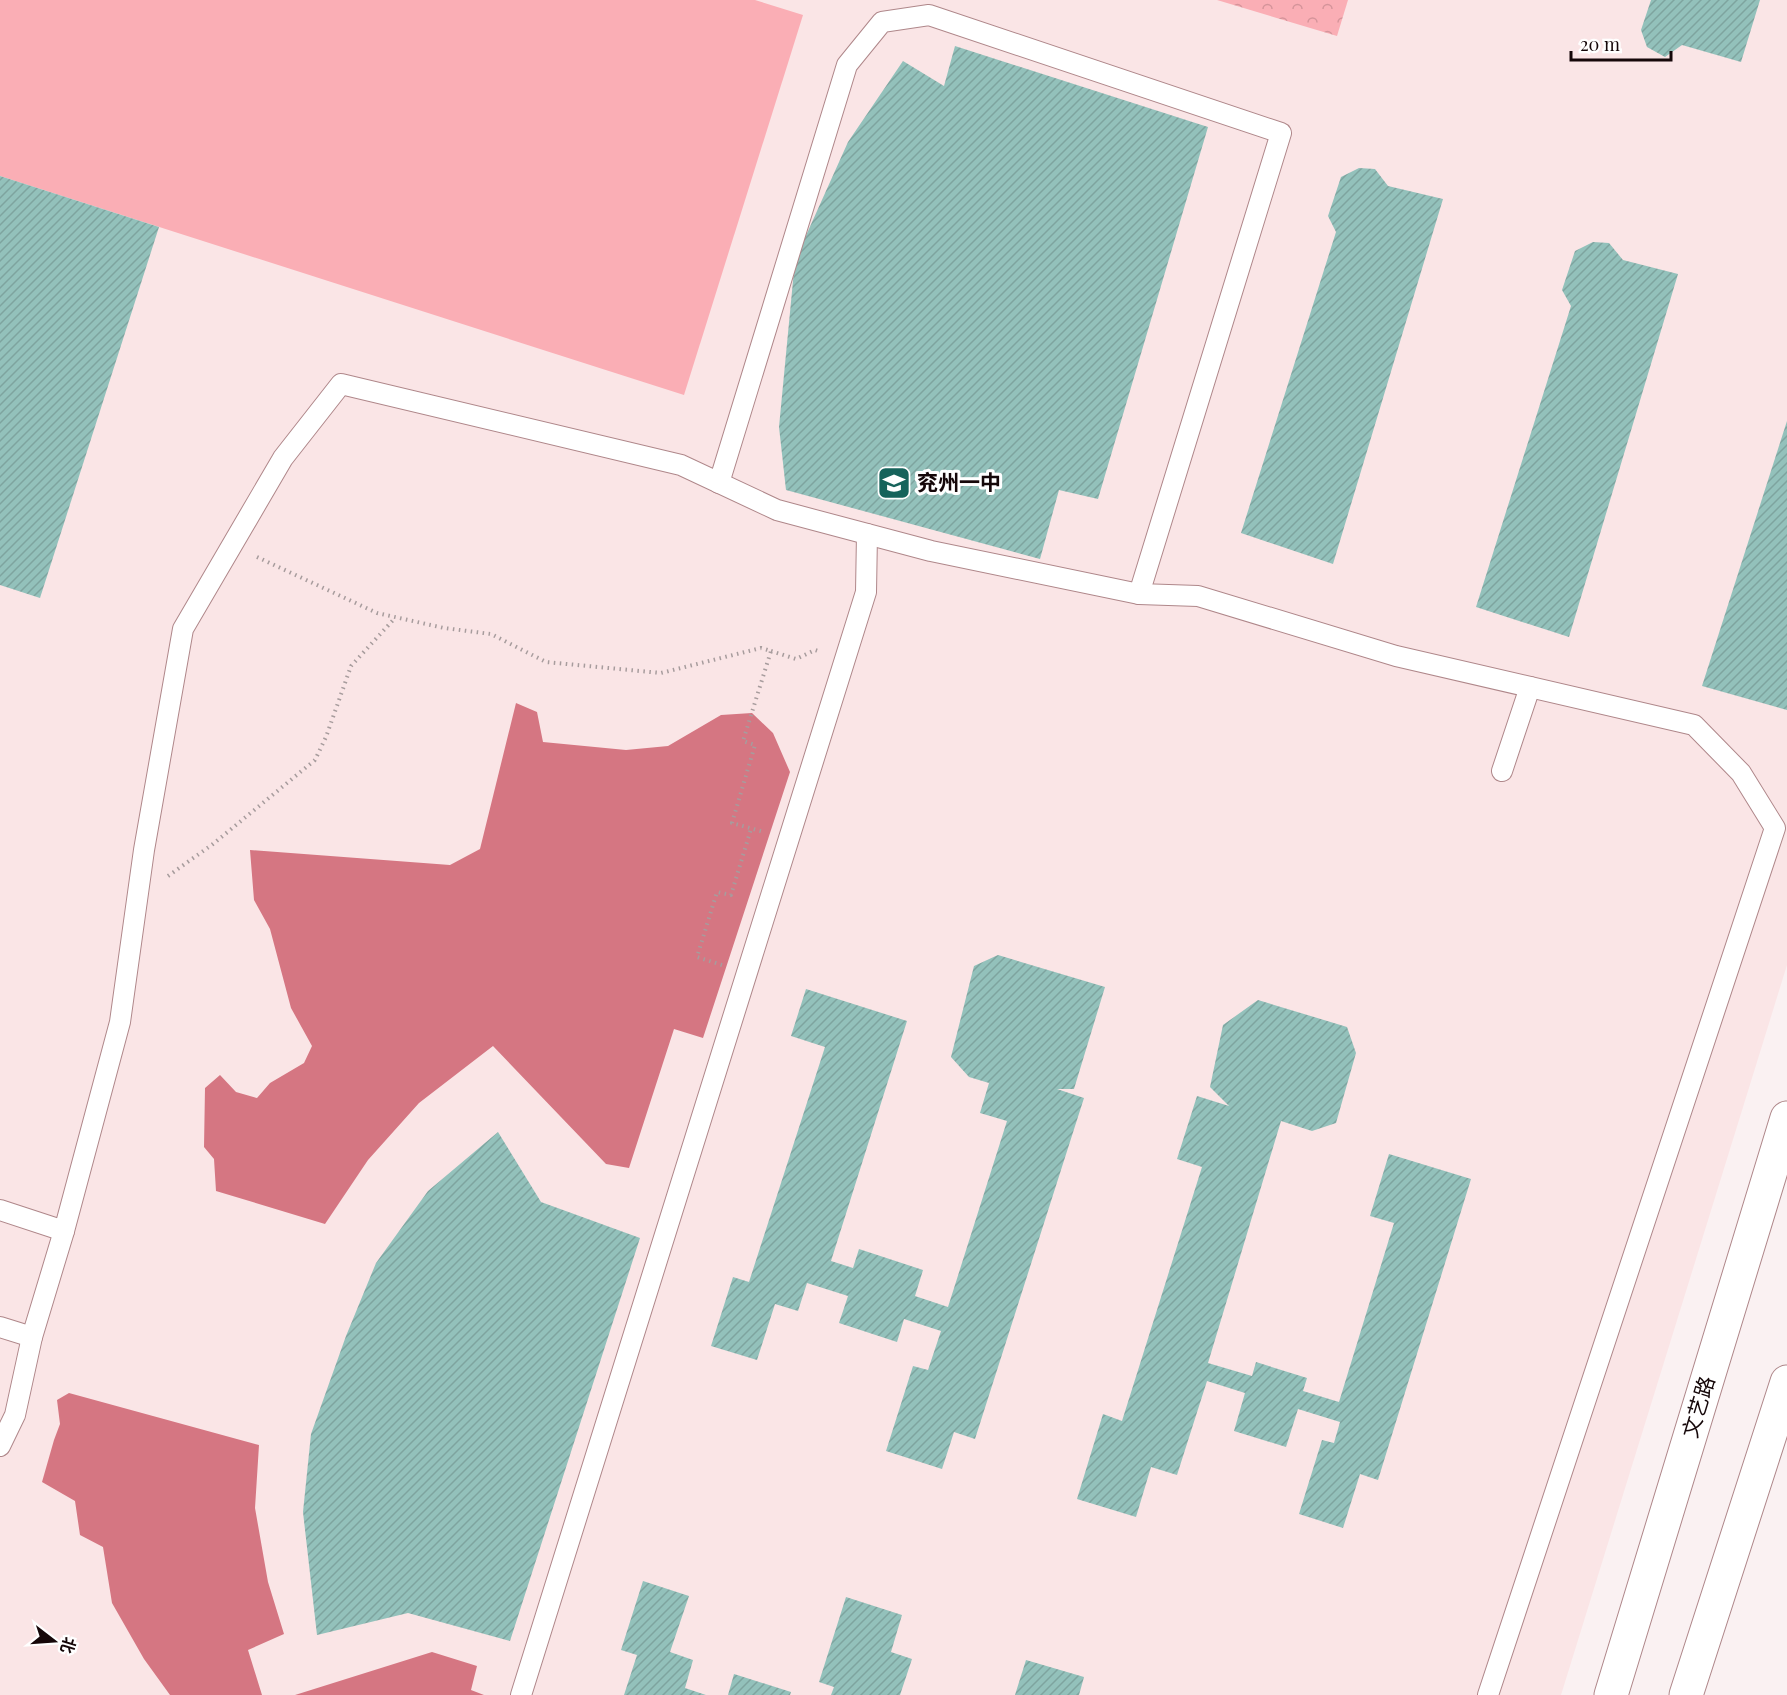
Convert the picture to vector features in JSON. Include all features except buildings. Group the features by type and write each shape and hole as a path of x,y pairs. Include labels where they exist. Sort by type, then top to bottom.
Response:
{"main road":[{"name":"文艺路","path":"1611,1695 1787,1118"},
{"path":"1686,1695 1787,1382"}],"lane":[{"path":"719,483 847,65 882,22 928,15 1281,133 1139,594"},
{"path":"0,1446 15,1415 32,1336 64,1231 120,1022 140,877 183,629 283,458 341,384 681,465 777,510 931,551 1139,594 1198,596 1395,656 1694,725 1741,773 1781,829 1488,1695"},
{"path":"521,1695 866,592 867,534"},
{"path":"1502,771 1530,687"},
{"path":"0,1210 64,1231"},
{"path":"0,1327 32,1336"}],"path":[{"path":"231,546 377,613 444,628 491,634 546,662 661,674 761,648 796,659 815,650 845,661"},
{"path":"140,877 161,881 213,844 315,760 326,737 351,666 396,618"},
{"path":"771,651 743,741 755,745 732,823 788,839"},
{"path":"747,972 697,957 717,891 731,896 752,829"}],"shaded area":[{"name":"兖州一中","path":"0,0 1787,0 1787,965 1561,1695 0,1695"},
{"path":"516,703 537,712 543,742 626,750 668,746 721,715 752,713 773,733 790,772 703,1038 674,1029 629,1168 606,1164 493,1046 419,1103 368,1160 325,1224 216,1191 214,1159 204,1147 205,1088 220,1075 236,1092 257,1098 270,1083 304,1063 312,1046 291,1008 270,929 254,900 250,850 450,865 480,849"},
{"path":"69,1393 259,1445 255,1508 268,1582 284,1634 248,1650 262,1695 170,1695 144,1659 112,1603 103,1547 80,1535 75,1501 42,1482 60,1424 57,1400"},
{"path":"432,1652 477,1666 471,1690 484,1695 295,1695"}],"green space":[{"path":"0,0 755,0 803,15 684,395 0,176"},
{"path":"1217,0 1348,0 1337,36"}],"place":[{"name":"兖州一中","path":"894,483"}]}
